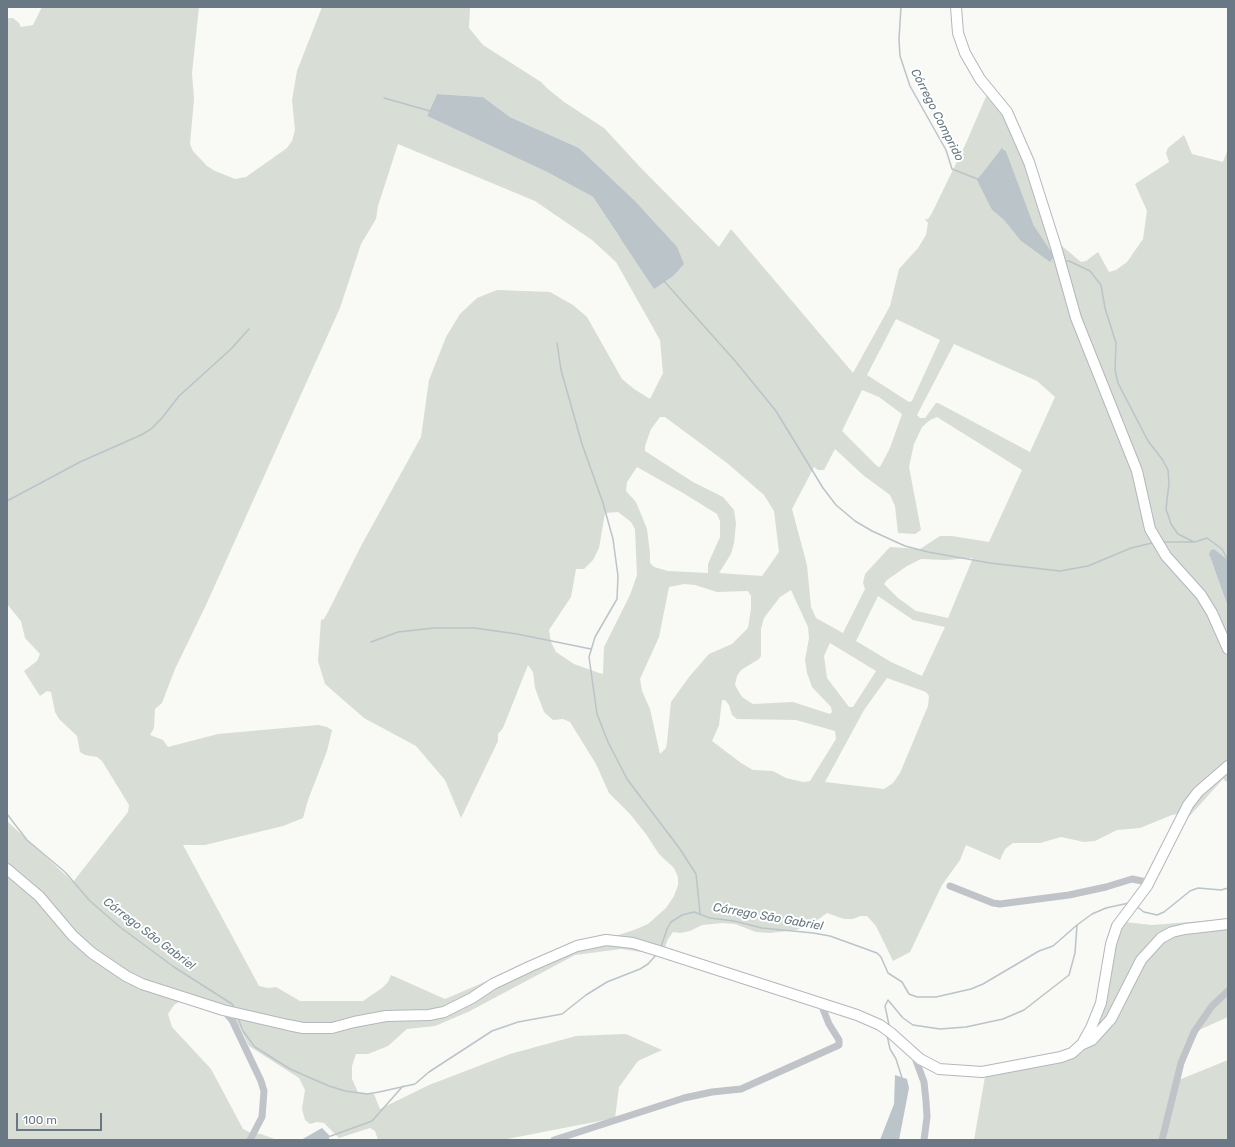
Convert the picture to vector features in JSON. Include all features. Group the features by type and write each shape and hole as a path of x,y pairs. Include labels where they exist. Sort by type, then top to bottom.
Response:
{"street":[{"path":"956,7 958,32 965,53 980,79 1007,112 1029,162 1056,247 1076,318 1136,471 1150,529 1166,556 1201,594 1212,612 1228,649"},
{"path":"7,869 39,896 73,936 92,953 110,966 142,984 223,1010 303,1028 332,1028 386,1016 429,1015 444,1012 457,1007 493,984 577,946 592,941 606,940 620,941 659,951 857,1015 880,1025 903,1041 920,1059 939,1069 982,1072 1061,1057 1072,1053 1082,1044 1091,1028 1101,1003 1113,935 1122,917 1147,886 1188,805 1198,792 1228,766"},
{"path":"950,886 993,903 1000,904 1069,895 1106,887 1132,879 1142,881 1147,886"},
{"path":"1082,1044 1092,1040 1111,1020 1134,973 1152,946 1161,938 1172,932 1228,924"},
{"path":"1215,925 1228,929"},
{"path":"1162,1140 1181,1063 1194,1032 1212,1006 1228,991"},
{"path":"554,1140 684,1098 712,1092 741,1089 839,1045 839,1040 829,1024 821,1004"},
{"path":"223,1010 232,1020 261,1081 264,1091 262,1117 250,1140"},
{"path":"912,1051 924,1082 927,1117 924,1140"}],"shaded area":[{"path":"42,7 199,7 192,73 194,99 190,144 193,151 207,166 235,179 246,177 287,148 292,141 295,130 292,100 297,71 322,7 470,7 469,28 483,45 541,82 564,102 604,128 640,167 719,247 731,229 853,373 890,306 899,269 918,248 926,235 928,223 925,219 928,219 932,213 966,143 988,92 1003,106 1056,241 1081,262 1086,261 1098,252 1109,272 1116,270 1127,262 1143,239 1147,211 1135,184 1169,162 1166,153 1168,148 1184,135 1192,154 1223,162 1228,149 1228,560 1214,549 1210,557 1228,607 1228,783 1223,779 1187,819 1183,813 1172,815 1140,828 1117,830 1095,841 1084,842 1061,837 1040,843 1013,843 1005,849 1000,860 966,845 960,860 942,885 910,952 893,961 876,926 867,916 844,919 827,913 809,926 796,930 770,933 756,932 735,924 723,923 702,925 690,931 680,933 673,932 668,939 662,955 621,949 575,955 468,1012 435,1026 407,1029 388,1046 368,1054 356,1054 352,1066 352,1079 358,1092 374,1094 380,1109 429,1085 510,1054 576,1036 626,1034 662,1050 638,1061 619,1087 615,1118 502,1140 378,1140 375,1131 370,1128 339,1138 324,1123 317,1122 310,1124 305,1120 302,1109 305,1090 299,1078 249,1046 240,1028 232,1017 180,1001 174,1005 168,1014 172,1027 211,1069 243,1129 251,1133 261,1134 277,1140 7,1140 7,821 73,882 128,812 129,805 102,761 97,757 85,755 80,752 77,736 59,719 55,712 51,692 47,691 40,696 24,671 37,661 40,654 25,638 21,621 7,604 7,18 13,18 21,27 33,25","holes":["437,94 483,97 510,117 579,148 633,199 620,238 593,197 547,172 427,116","398,144 535,201 592,240 616,262 660,340 663,373 650,399 622,379 587,317 573,305 550,292 497,290 477,298 460,314 446,337 429,380 421,437 361,546 329,610 324,619 321,620 318,661 325,684 364,718 416,746 445,780 461,818 498,741 498,734 503,728 528,665 533,672 535,688 544,712 553,720 563,719 570,722 596,764 609,793 630,814 646,834 659,854 674,868 678,877 678,885 674,896 666,908 648,924 590,944 580,941 445,999 391,975 388,982 382,988 363,1001 300,1001 276,987 268,988 259,986 183,845 205,845 283,826 303,818 308,800 327,751 332,730 318,725 218,734 168,747 163,740 150,735 154,728 155,709 162,703 175,669 206,605 340,308 361,244 376,219 378,206","1003,148 1006,151 1034,226 1020,240 1004,220 992,210 987,197","896,319 940,340 912,401 909,402 867,375","954,344 1037,381 1055,397 1030,452 938,403 936,403 925,418 920,418 917,415","862,390 879,397 902,414 890,448 880,467 877,466 842,431","660,417 665,417 727,463 764,495 774,511 779,552 762,576 719,573 731,554 734,543 736,523 734,510 723,497 693,482 645,451 645,446 651,429","937,417 1022,470 989,542 952,536 940,536 920,549 890,547 865,574 863,583 865,589 843,633 816,618 811,607 807,565 792,509 814,467 818,470 824,470 835,449 863,475 890,495 895,506 898,533 915,534 921,530 909,467 914,444 922,427 930,420","637,467 717,514 720,521 720,537 708,564 708,573 668,571 654,567 650,563 647,529 636,502 626,491 627,482","618,512 631,522 635,529 637,575 630,595 604,647 603,674 574,664 556,652 551,642 549,630 571,597 576,569 584,569 593,560 599,548 605,513","973,558 948,618 916,611 898,598 884,584 887,580 907,566 921,559 946,560","684,584 695,585 717,592 748,591 751,596 751,609 748,628 732,644 709,654 689,677 671,702 666,748 660,754 650,709 642,691 640,679 659,637 669,587","791,590 808,627 809,638 805,660 807,673 812,687 831,707 832,712 830,714 793,702 753,704 742,697 735,685 737,676 741,670 759,659 761,656 761,629 764,618 780,597","878,596 913,620 945,627 922,676 891,662 856,641","830,643 876,671 853,707 849,707 827,678 824,656","887,678 926,692 929,696 928,706 900,773 893,783 884,789 825,782 864,710","722,700 725,700 729,705 732,715 737,719 796,720 835,731 836,739 810,781 803,782 786,778 773,771 753,770 741,763 712,741 719,725"]},
{"path":"437,94 483,97 510,117 579,148 633,199 677,247 684,264 673,276 654,289 593,197 547,172 427,116"},
{"path":"1002,148 1006,151 1034,226 1052,253 1053,258 1050,262 1020,240 1004,220 992,210 977,180"},
{"path":"1214,549 1228,560 1228,607 1209,554 1211,550"},
{"path":"1228,919 1228,1017 1199,1030 1176,1081 1228,1060 1228,1140 974,1140 986,1071 1069,1054 1087,1033 1118,928 1125,922 1152,925"},
{"path":"895,1075 907,1079 909,1088 899,1140 880,1140 894,1104"},
{"path":"322,1128 329,1135 329,1140 301,1140"}],"waterway":[{"name":"Córrego Comprido","path":"901,7 899,39 900,56 910,86 946,150 952,169 980,180"},
{"path":"384,98 430,111"},
{"name":"Córrego Comprido","path":"1065,261 1069,261 1090,271 1101,285 1105,308 1116,343 1115,370 1118,383 1148,441 1162,459 1168,470 1169,483 1166,509 1171,524 1178,534 1194,542"},
{"path":"664,281 736,362 776,411 823,488 836,505 855,521 872,531 905,546 928,552 990,563 1060,571 1088,566 1131,548 1152,543"},
{"path":"7,501 80,462 141,435 151,429 162,418 179,396 231,349 249,329"},
{"path":"557,343 561,370 582,444 603,503 613,539 618,576 617,599 595,637 589,657 597,714 608,742 627,779 680,849 696,874 700,913"},
{"name":"Córrego Comprido","path":"1163,542 1195,542 1207,538 1222,549 1228,560"},
{"path":"371,642 398,632 434,628 475,628 517,634 591,649"},
{"name":"Córrego São Gabriel","path":"7,814 27,840 65,872 90,901 120,927 174,967 232,1004 235,1009"},
{"name":"Córrego São Gabriel","path":"1136,906 1144,912 1157,915 1164,912 1190,891 1198,888 1221,890 1228,888"},
{"name":"Córrego São Gabriel","path":"661,947 671,922 682,915 694,912 710,918 734,921 762,928 830,936 877,953 881,957 888,973 902,982 909,994 917,997 936,997 971,989 983,984 1039,951 1053,946 1092,914 1106,908 1129,903"},
{"path":"889,1025 885,1006 888,1000 903,1018 913,1025 940,1029 966,1027 1003,1019 1024,1010 1069,975 1075,953 1077,925"},
{"name":"Córrego São Gabriel","path":"238,1018 243,1031 255,1047 290,1069 329,1086 345,1091 367,1094 415,1084 429,1072 492,1031 518,1022 562,1014 586,995 607,982 640,969 648,964 657,954"},
{"path":"887,1035 890,1049 896,1059 902,1078"},
{"path":"328,1137 372,1121 403,1086"}]}
